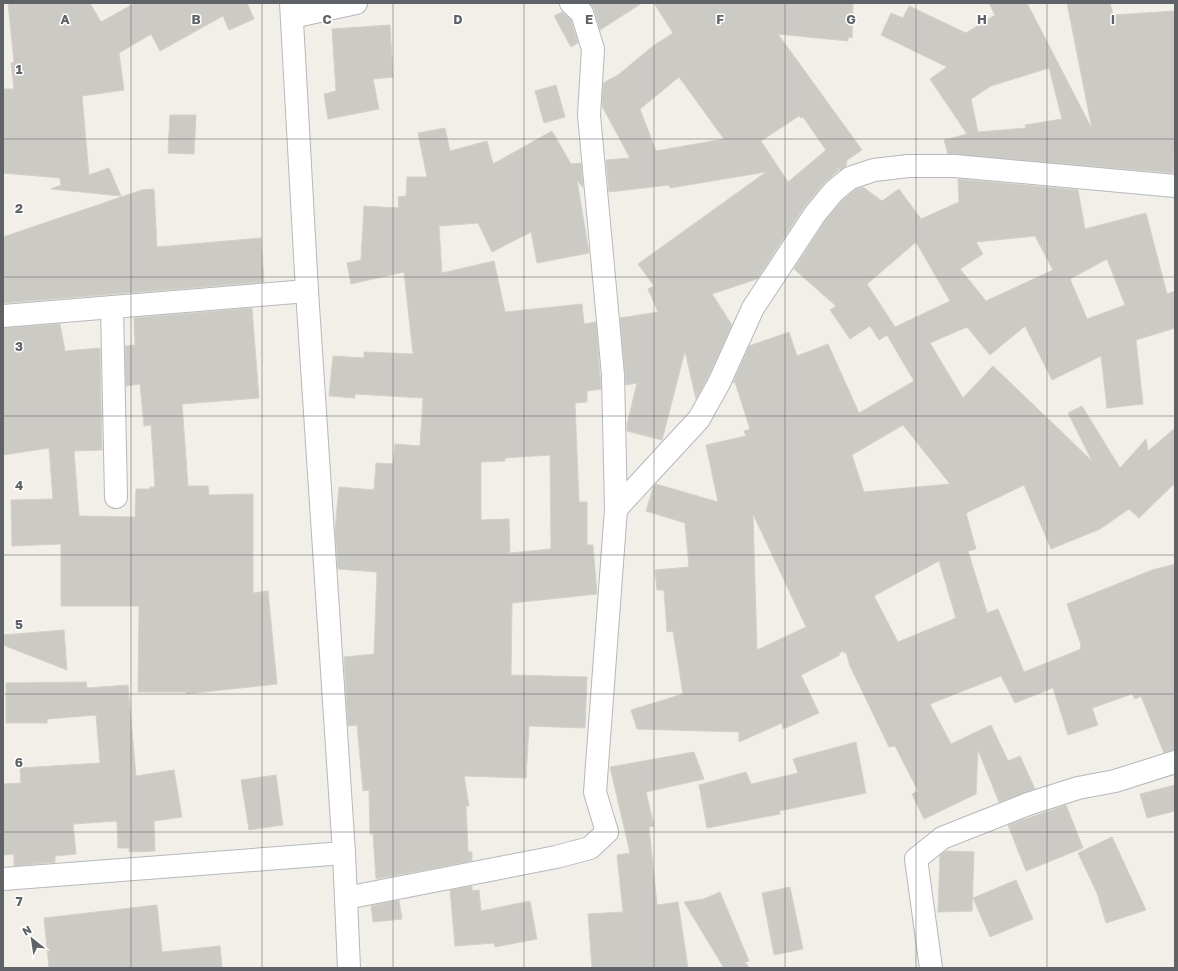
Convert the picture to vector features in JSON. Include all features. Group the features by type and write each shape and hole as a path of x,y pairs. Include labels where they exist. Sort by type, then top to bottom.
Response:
{"street":[{"path":"348,968 344,853 307,291 291,10 356,3"},
{"path":"346,898 556,857 590,848 607,832 595,792 616,509 613,375 589,115 592,49 582,13 571,3"},
{"path":"616,509 699,419 719,383 753,308 815,214 834,192 850,178 874,170 908,166 955,166 1175,186"},
{"path":"3,316 307,291"},
{"path":"112,307 116,497"},
{"path":"931,968 916,859 942,838 1028,804 1078,788 1115,781 1175,762"},
{"path":"3,879 344,853"}],"building":[{"path":"8,3 90,3 101,22 135,3 247,3 254,19 229,30 223,16 160,51 151,34 119,53 124,90 82,96 89,175 109,168 121,196 51,189 61,185 60,178 3,173 3,89 14,89 11,63 14,62"},
{"path":"590,3 642,3 600,30 594,9"},
{"path":"654,3 853,3 852,38 848,37 848,41 778,34 862,150 847,160 846,166 840,170 837,167 836,168 839,170 824,183 805,206 757,279 712,294 732,325 696,399 685,351 662,440 627,431 627,424 637,383 626,385 620,318 658,312 648,289 654,286 638,264 766,172 670,188 669,185 609,192 606,160 630,158 602,106 603,83 618,75 653,46 673,33","holes":["679,77 724,139 656,151 640,109","799,116 801,118 803,117 826,150 788,182 761,141"]},
{"path":"989,3 1027,3 1092,129 1067,3 1110,3 1113,15 1175,11 1175,142 1173,173 948,154 944,140 967,134 930,79 947,67 881,35 891,13 903,18 909,6 966,33 995,15","holes":["1049,68 1062,119 1025,125 1026,128 978,132 971,99 991,86"]},
{"path":"562,12 571,20 578,43 571,47 554,16"},
{"path":"390,25 393,77 373,79 379,109 328,119 324,94 336,91 332,29"},
{"path":"556,85 565,117 544,123 535,91"},
{"path":"170,115 196,115 194,154 168,153"},
{"path":"445,128 450,151 487,141 493,164 552,131 571,164 581,163 583,188 577,180 589,253 537,263 531,232 492,252 478,223 439,226 442,273 494,261 505,312 582,304 584,324 596,322 601,389 587,391 587,402 575,403 579,502 587,502 587,545 593,545 597,594 512,603 511,675 587,677 585,728 529,726 526,778 464,776 469,806 466,806 468,852 472,852 472,861 376,879 373,834 370,834 369,790 363,791 357,725 348,726 344,657 374,654 377,572 338,569 335,529 339,487 374,490 376,463 393,464 395,444 420,446 423,398 355,394 355,398 329,396 333,356 364,358 364,352 413,354 404,272 351,284 347,263 361,260 364,206 399,208 398,197 406,196 407,177 427,177 418,133","holes":["550,455 551,549 510,553 509,519 481,520 481,462 505,461 505,458"]},
{"path":"958,179 1078,190 1085,229 1146,213 1167,294 1175,291 1175,328 1136,340 1143,404 1107,408 1101,356 1052,380 1025,326 990,355 967,327 930,343 963,398 993,366 1092,461 1068,413 1082,406 1120,468 1146,439 1148,451 1175,428 1175,483 1139,518 1129,509 1100,529 1051,549 1024,485 966,513 976,549 968,551 987,613 998,609 1024,672 1081,649 1067,604 1152,570 1175,564 1175,750 1164,753 1141,696 1135,699 1132,694 1092,708 1098,725 1068,735 1053,688 1015,703 1001,676 930,704 951,744 991,725 1008,761 1020,756 1035,789 999,802 978,750 976,794 924,819 912,794 918,791 895,746 889,747 850,666 846,652 844,653 843,651 839,653 840,655 801,675 819,713 783,729 782,723 739,742 739,732 637,729 631,710 683,694 673,631 667,632 664,590 657,590 655,570 689,567 685,523 646,511 653,488 656,484 718,502 706,445 746,436 744,431 750,429 735,382 733,383 749,346 789,332 797,356 828,344 859,413 914,381 887,335 879,340 870,326 850,339 830,310 836,306 794,269 825,221 843,200 856,189 863,187 882,201 899,189 921,219 959,202","holes":["1035,236 1053,270 986,301 960,269 983,254 976,242","916,242 950,301 895,327 867,284","1107,259 1125,305 1087,319 1070,279","903,425 950,484 864,492 852,455","753,514 806,627 757,650","939,561 956,618 898,642 874,596"]},
{"path":"154,189 157,247 261,238 264,282 3,303 3,237 142,190"},
{"path":"252,308 259,398 182,404 188,486 208,486 209,495 253,494 253,593 268,591 277,684 186,694 186,692 138,692 139,606 61,606 61,544 12,546 11,500 53,499 49,448 3,455 3,328 60,324 65,351 100,348 102,450 74,451 79,516 135,517 136,489 150,489 150,487 155,487 151,425 144,426 140,384 126,386 125,346 135,345 134,318"},
{"path":"64,630 67,670 3,645 3,635"},
{"path":"86,682 87,688 128,685 136,776 174,770 182,817 154,821 155,851 129,852 129,848 118,848 117,821 73,824 76,854 55,856 55,862 14,866 14,854 3,855 3,784 21,783 20,768 100,763 96,715 47,719 47,723 6,723 6,683"},
{"path":"856,742 866,793 779,811 780,814 707,828 699,785 746,772 751,784 798,773 793,759"},
{"path":"694,752 704,779 646,792 654,826 649,827 657,905 678,902 688,968 592,968 588,914 623,912 617,855 630,853 610,767"},
{"path":"276,775 283,825 249,830 241,780"},
{"path":"1175,785 1175,811 1147,818 1140,794"},
{"path":"1066,805 1083,848 1026,871 1008,825"},
{"path":"1112,837 1146,910 1106,923 1097,893 1078,853"},
{"path":"946,851 974,852 972,911 938,912 940,855"},
{"path":"1016,880 1033,919 990,937 973,898"},
{"path":"472,886 472,891 479,890 481,911 530,901 537,939 495,947 494,943 455,946 450,890"},
{"path":"790,887 803,949 774,955 762,893"},
{"path":"720,892 749,961 745,962 749,968 724,968 684,902 704,899"},
{"path":"399,900 402,919 373,922 371,906"},
{"path":"157,905 162,952 220,946 222,968 49,968 44,918"}]}
